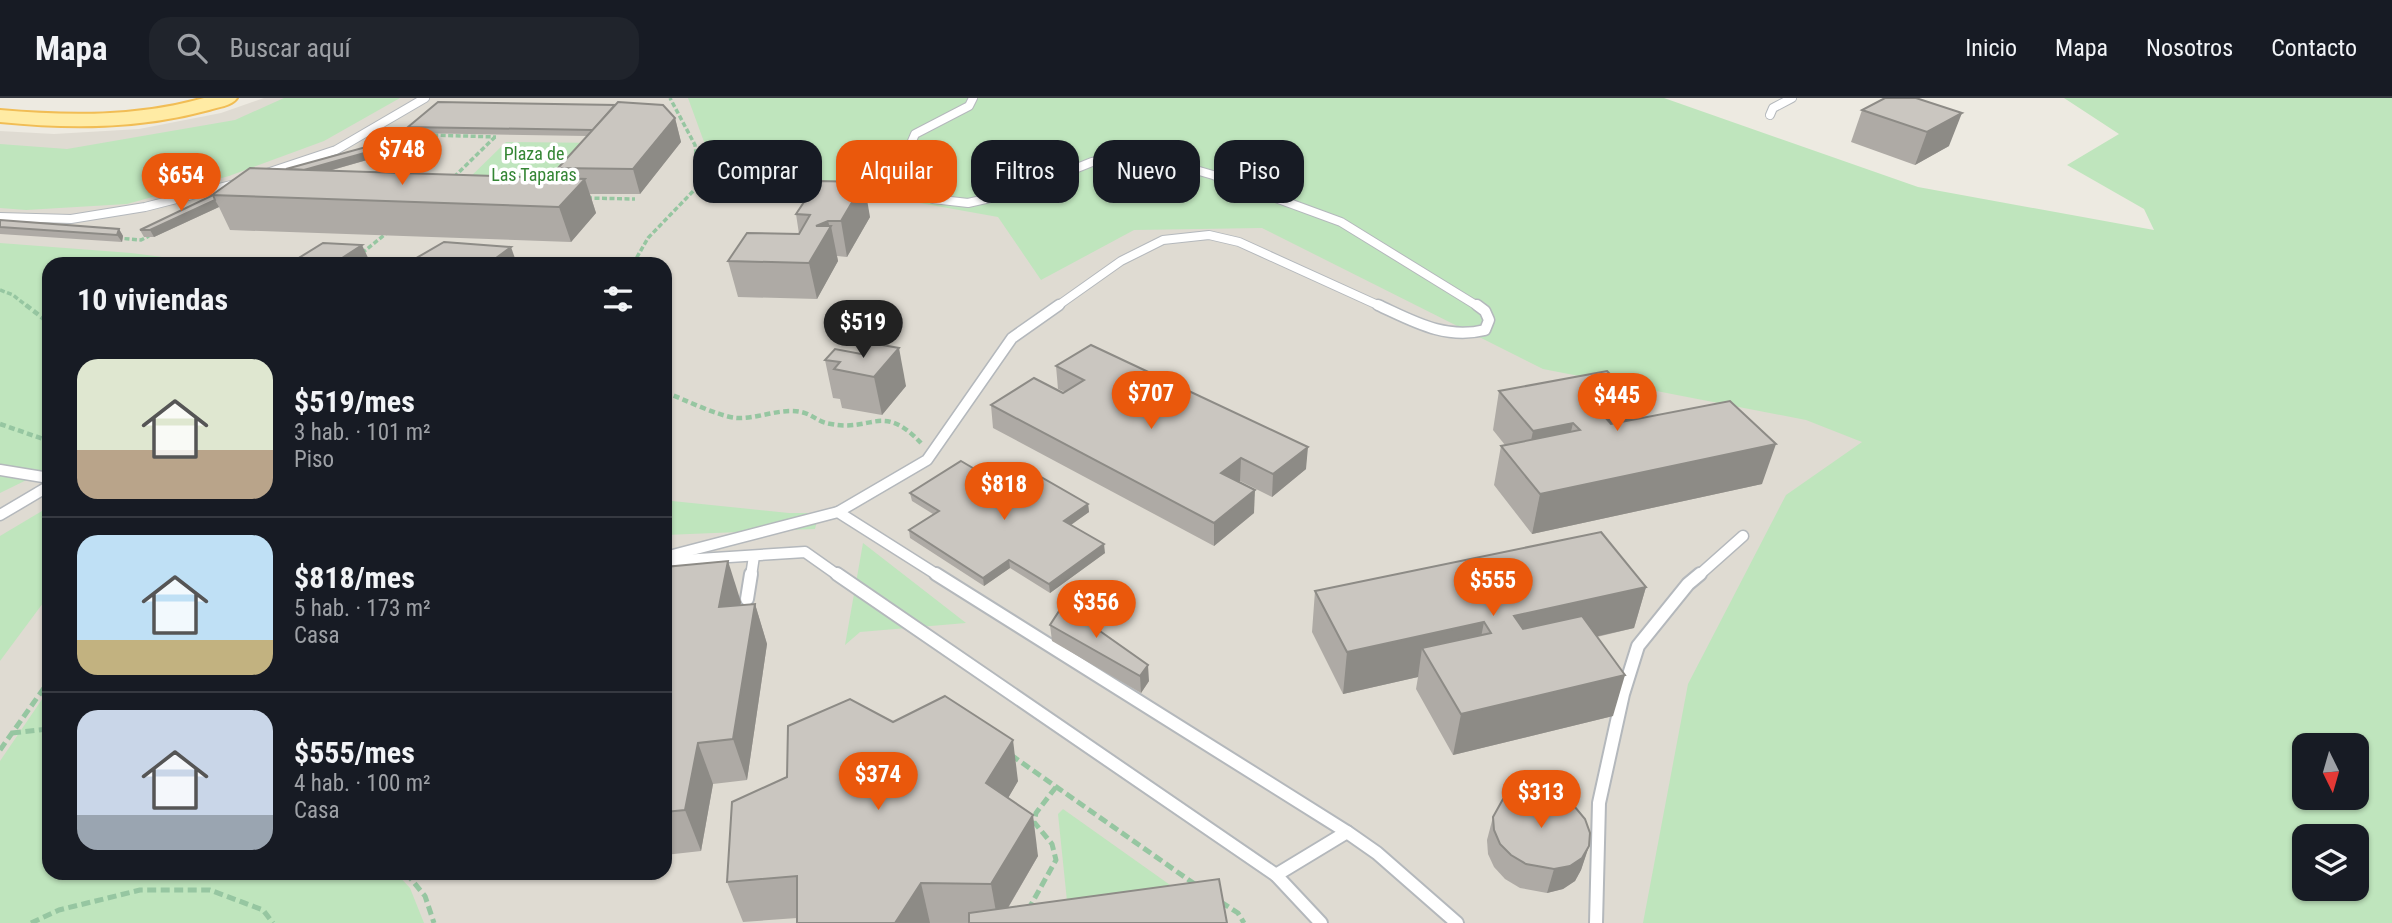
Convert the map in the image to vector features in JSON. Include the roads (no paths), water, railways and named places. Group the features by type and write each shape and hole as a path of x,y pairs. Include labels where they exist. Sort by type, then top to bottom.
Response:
{"main road":[{"path":"0,116 72,121 113,120 165,114 227,98"}],"lane":[{"path":"252,178 336,150 425,98"},
{"path":"672,557 838,512 927,460 1012,338 1121,261 1163,240 1209,235 1239,242 1427,327 1447,334 1470,334 1485,330 1489,320 1485,311 1342,222 1213,175 1141,155 1092,162 1005,195 968,203 933,199 911,184 909,148 915,134 970,106 974,98"},
{"path":"1770,115 1773,108 1792,98"},
{"path":"0,217 71,219 145,207 240,182"},
{"path":"0,470 42,477"},
{"path":"0,515 42,490"},
{"path":"838,512 1347,832 1377,853 1457,923"},
{"path":"1596,923 1599,803 1623,694 1638,646 1688,584 1743,536"},
{"path":"672,559 805,552 1276,875 1321,923"},
{"path":"747,599 754,555"},
{"path":"1276,875 1347,832"}],"park label":[{"name":"Plaza de Las Taparas","path":"534,164"}]}
